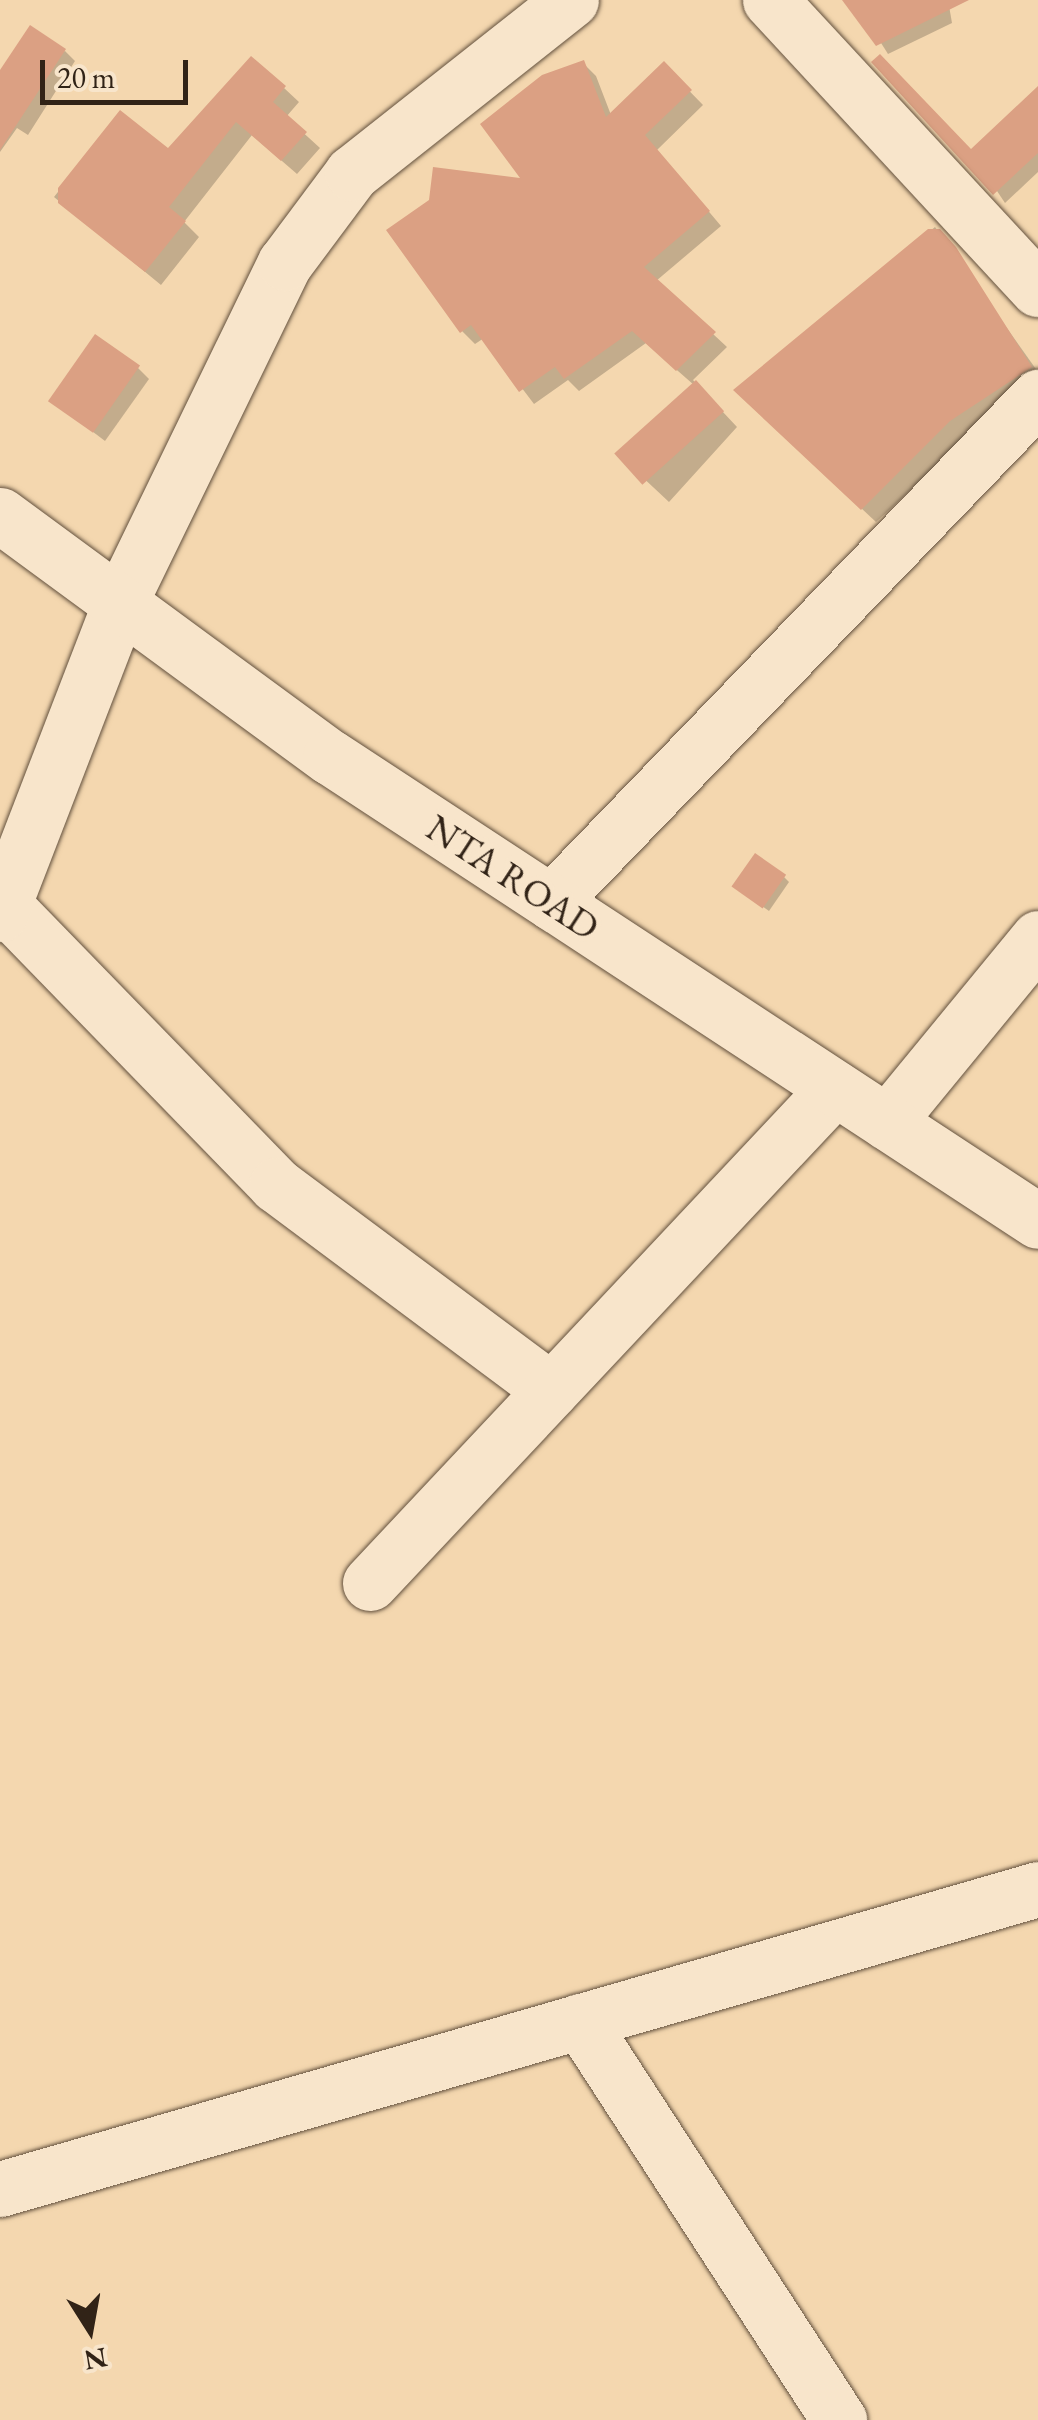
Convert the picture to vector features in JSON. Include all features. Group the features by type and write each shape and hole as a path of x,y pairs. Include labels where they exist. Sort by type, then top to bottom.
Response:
{"street":[{"path":"551,1390 276,1184 1,906 122,598 285,263 352,173 571,0"},
{"path":"770,0 1038,289"},
{"path":"551,902 1038,397"},
{"name":"NTA ROAD","path":"0,515 122,598 330,757 1038,1221"},
{"path":"887,1122 1038,938"},
{"path":"370,1583 835,1088"},
{"path":"0,2190 1038,1890"},
{"path":"580,2021 814,2408"}],"building":[{"path":"842,0 969,0 876,46"},
{"path":"30,25 66,49 0,150 0,70"},
{"path":"880,54 971,149 1038,86 1038,153 993,195 871,62"},
{"path":"251,56 286,86 273,102 307,132 281,161 236,122 169,207 186,221 145,272 58,203 58,188 120,110 168,148"},
{"path":"584,60 606,117 664,61 692,90 645,135 710,211 644,267 716,332 676,371 632,331 564,379 555,367 519,392 471,325 460,333 386,230 429,200 433,167 520,178 480,124 542,75"},
{"path":"928,229 940,229 956,247 1032,367 950,421 861,510 733,390"},
{"path":"95,334 140,366 93,433 48,401"},
{"path":"696,380 724,411 642,485 614,454"},
{"path":"755,853 786,875 763,908 731,887"}]}
